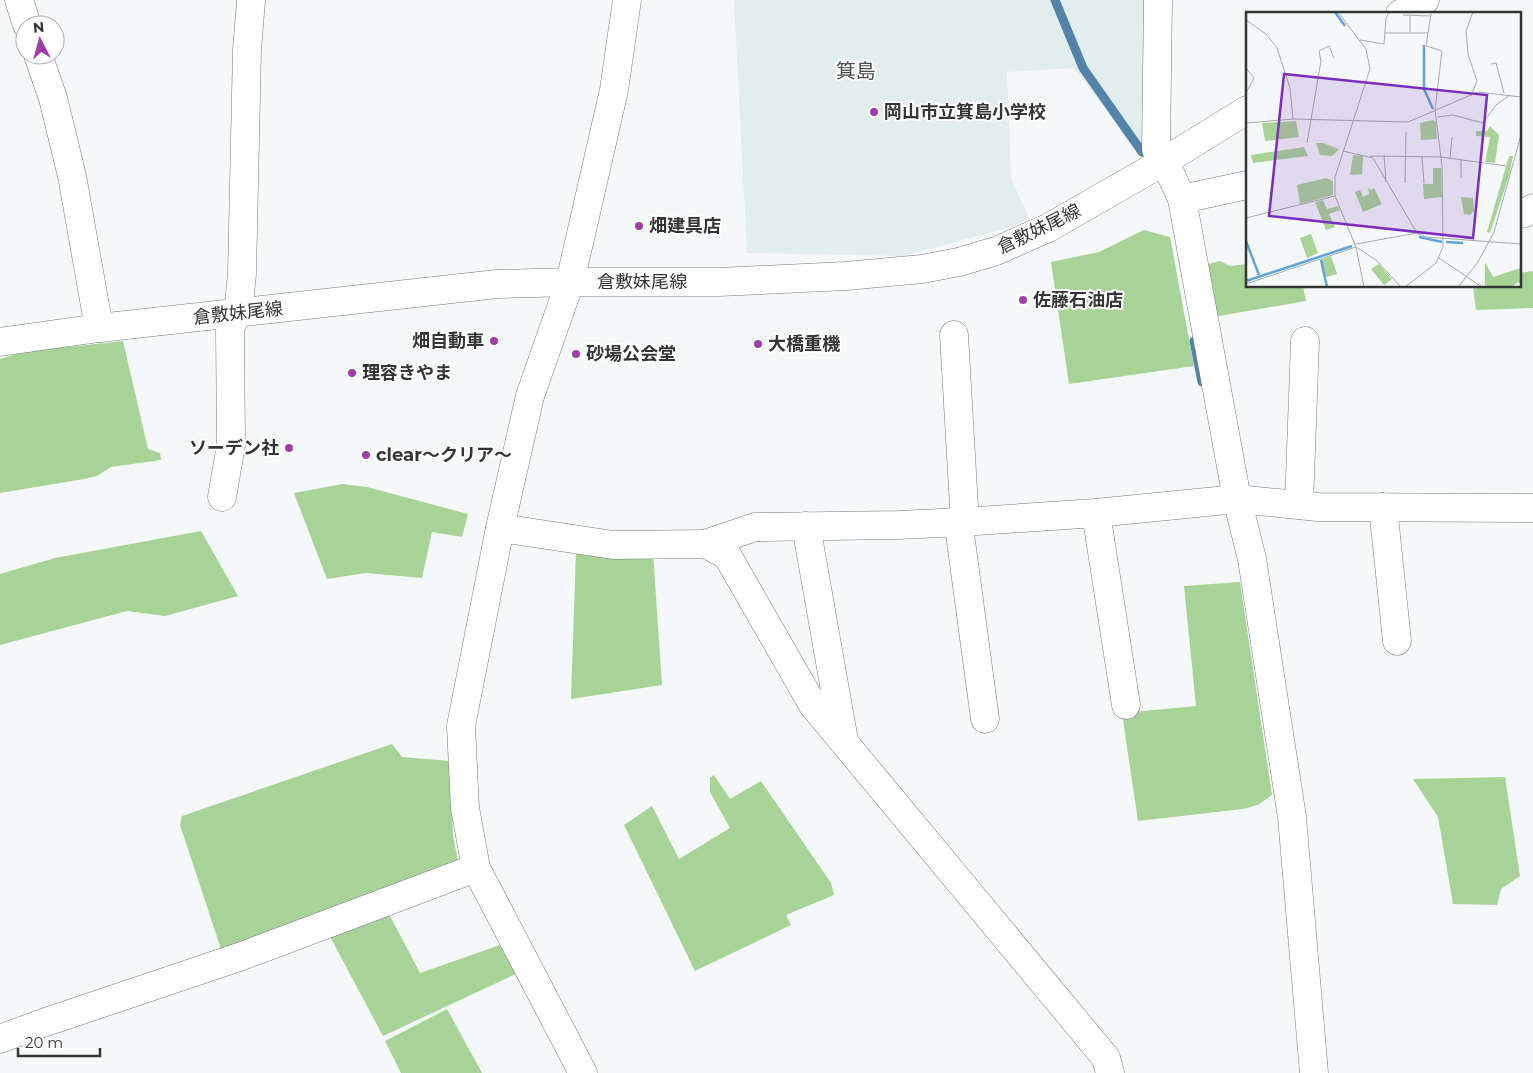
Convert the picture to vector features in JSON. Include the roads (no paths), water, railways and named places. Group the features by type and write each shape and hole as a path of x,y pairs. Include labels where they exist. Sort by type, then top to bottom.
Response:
{"street":[{"path":"19,0 24,15"},
{"path":"222,496 231,444 230,327 238,313 242,274 247,50 251,0"},
{"path":"583,1073 476,868 465,808 461,726 500,528 530,396 570,282 614,90 627,0"},
{"path":"1158,0 1156,148 1182,199 1229,499 1252,560 1292,817 1314,1073"},
{"path":"41,65 53,98 72,176 99,328"},
{"name":"倉敷妹尾線","path":"0,342 99,328 497,284 720,282 846,276 922,269 959,262 996,251 1048,228 1163,162 1246,111"},
{"path":"1182,199 1246,184"},
{"path":"1520,214 1533,208"},
{"path":"954,335 964,507 960,534 985,719"},
{"path":"1300,505 1305,341"},
{"path":"500,528 613,545 705,544 755,527 962,522 1096,513 1229,499 1318,507 1533,508"},
{"path":"1383,507 1398,641"},
{"path":"1096,513 1126,705"},
{"path":"806,526 845,742"},
{"path":"705,544 727,555 813,704 1106,1058 1110,1073"},
{"path":"0,1039 242,956 476,868"}],"waterway":[{"path":"1055,0 1083,68 1142,152"},
{"path":"1194,341 1202,382"}],"place":[{"name":"岡山市立箕島小学校","path":"874,112"},
{"name":"畑建具店","path":"639,226"},
{"name":"佐藤石油店","path":"1023,300"},
{"name":"畑自動車","path":"494,341"},
{"name":"大橋重機","path":"758,344"},
{"name":"砂場公会堂","path":"576,354"},
{"name":"理容きやま","path":"352,373"},
{"name":"ソーデン社","path":"289,448"},
{"name":"clear～クリア～","path":"366,455"}],"district":[{"name":"箕島","path":"856,71"}]}
